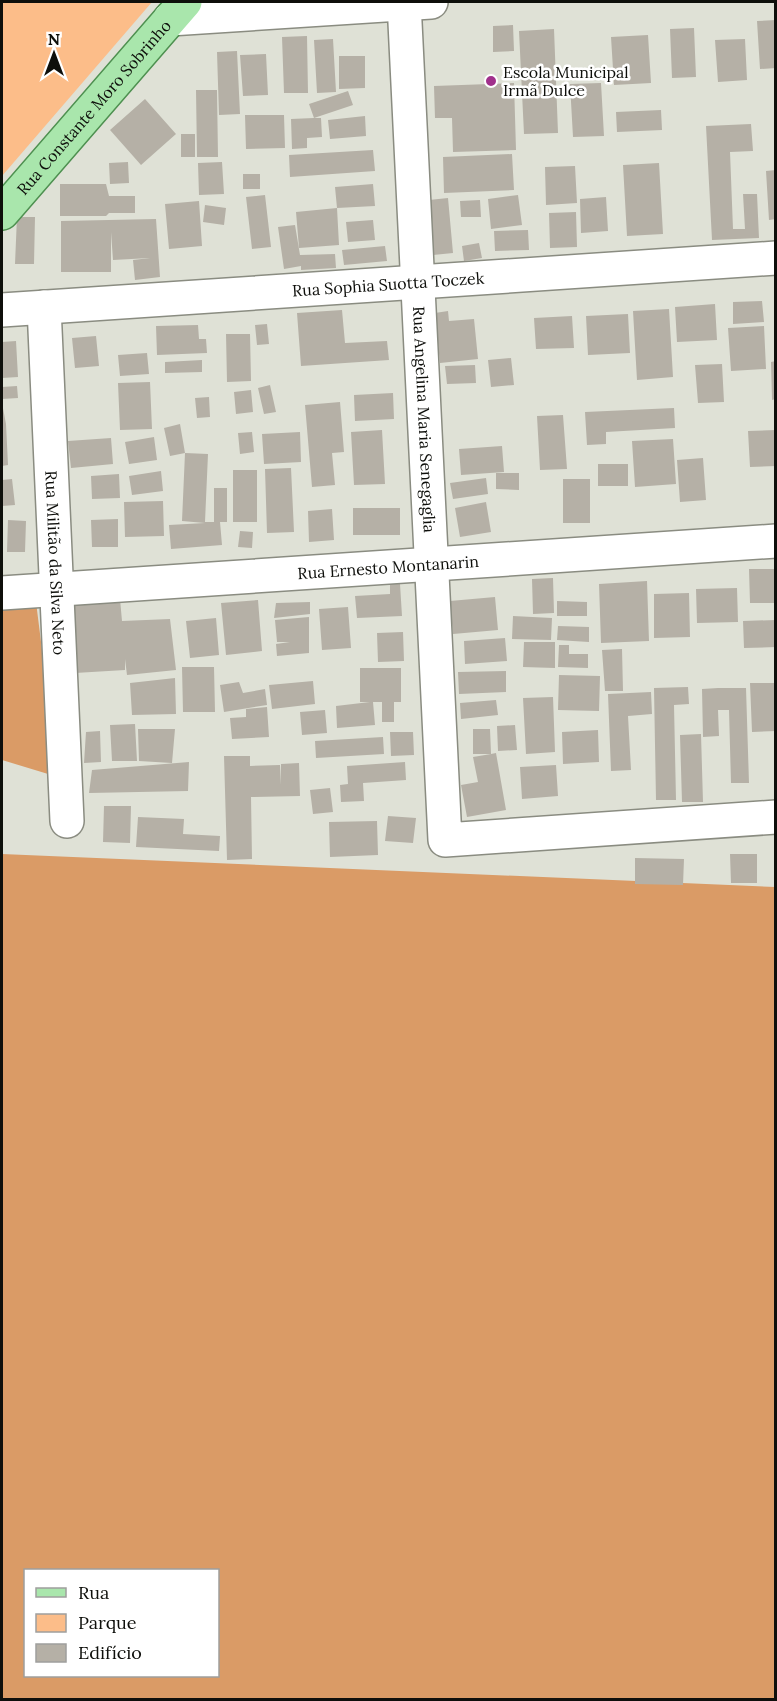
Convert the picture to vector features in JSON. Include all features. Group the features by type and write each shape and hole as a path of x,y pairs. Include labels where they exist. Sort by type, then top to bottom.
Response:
{"main road":[{"name":"Rua Constante Moro Sobrinho","path":"2,213 178,10"}],"street":[{"path":"178,10 413,2"},
{"name":"Rua Angelina Maria Senegaglia","path":"413,2 418,282 445,840 776,818"},
{"name":"Rua Sophia Suotta Toczek","path":"2,310 776,258"},
{"name":"Rua Militão da Silva Neto","path":"44,307 67,821"},
{"name":"Rua Ernesto Montanarin","path":"2,593 776,541"}],"green space":[{"path":"2,2 152,2 2,176"}],"shaded area":[{"path":"36,602 58,777 2,760 2,605"},
{"path":"2,854 775,887 775,1699 2,1700"}],"building":[{"path":"776,20 776,68 760,69 757,21"},
{"path":"513,25 514,51 493,52 493,26"},
{"path":"694,28 696,77 672,78 670,29"},
{"path":"554,29 558,133 524,134 519,31"},
{"path":"648,35 651,83 614,85 611,37"},
{"path":"307,36 308,93 284,93 282,37"},
{"path":"333,39 336,92 317,93 314,40"},
{"path":"745,39 747,80 718,82 715,40"},
{"path":"237,51 240,114 219,115 217,52"},
{"path":"266,54 268,95 243,96 240,55"},
{"path":"339,56 365,56 365,88 339,89"},
{"path":"514,83 516,150 453,152 452,118 435,118 434,86"},
{"path":"601,83 604,136 573,137 570,84"},
{"path":"196,90 217,90 218,157 197,157"},
{"path":"348,91 353,105 314,118 309,104"},
{"path":"145,99 176,134 141,165 110,130"},
{"path":"661,110 662,130 617,132 616,112"},
{"path":"245,115 284,115 285,148 246,149"},
{"path":"365,116 366,136 330,139 328,120"},
{"path":"321,118 322,137 307,138 307,148 292,149 291,119"},
{"path":"751,124 753,151 730,152 733,229 745,229 743,194 757,194 759,238 712,240 706,126"},
{"path":"181,134 195,134 195,157 181,157"},
{"path":"373,150 375,171 290,177 289,155"},
{"path":"512,154 514,190 444,193 443,157"},
{"path":"128,162 129,183 110,184 109,163"},
{"path":"222,162 224,194 199,195 198,163"},
{"path":"659,163 663,234 627,236 623,165"},
{"path":"575,166 577,203 546,205 545,167"},
{"path":"776,170 776,219 769,220 766,171"},
{"path":"243,174 260,174 260,189 243,189"},
{"path":"60,184 106,184 109,196 135,196 135,213 109,213 106,216 60,216"},
{"path":"373,184 375,206 337,208 335,187"},
{"path":"265,195 271,247 252,249 246,197"},
{"path":"518,195 522,225 491,229 488,199"},
{"path":"606,197 608,231 581,233 580,199"},
{"path":"448,198 453,253 433,255 429,200"},
{"path":"480,200 481,217 461,217 460,201"},
{"path":"199,201 202,246 169,249 165,204"},
{"path":"205,205 226,208 224,225 203,222"},
{"path":"337,208 339,245 299,248 296,212"},
{"path":"576,212 577,247 550,248 549,213"},
{"path":"17,217 35,217 34,264 15,264"},
{"path":"156,219 160,277 135,280 133,260 150,258 113,260 111,232 111,272 61,272 61,221"},
{"path":"373,220 375,240 348,242 346,222"},
{"path":"295,225 300,255 335,254 336,268 301,270 301,266 284,269 278,227"},
{"path":"528,230 529,250 495,251 494,231"},
{"path":"479,243 482,258 464,261 462,246"},
{"path":"385,246 387,261 344,265 342,250"},
{"path":"762,301 764,322 733,324 733,302"},
{"path":"715,304 717,340 677,342 675,307"},
{"path":"669,309 673,377 637,380 633,311"},
{"path":"342,310 345,343 387,341 389,360 301,366 297,313"},
{"path":"448,311 449,321 474,319 478,359 440,363 435,313"},
{"path":"628,314 630,353 588,355 586,316"},
{"path":"572,316 574,348 536,349 534,318"},
{"path":"267,324 269,344 257,345 255,325"},
{"path":"198,325 199,339 206,339 207,353 157,355 156,326"},
{"path":"764,326 766,369 731,371 728,328"},
{"path":"226,334 250,334 251,381 227,382"},
{"path":"96,336 99,366 75,368 72,338"},
{"path":"16,341 18,377 2,378 2,342"},
{"path":"147,353 149,374 120,376 118,355"},
{"path":"511,358 514,385 491,387 488,360"},
{"path":"202,360 202,372 165,373 165,362"},
{"path":"776,361 776,399 772,400 771,362"},
{"path":"722,364 724,402 698,403 695,365"},
{"path":"475,365 476,383 447,384 445,366"},
{"path":"150,382 152,429 120,430 118,383"},
{"path":"270,385 276,412 264,414 258,388"},
{"path":"17,386 18,398 2,399 2,387"},
{"path":"251,390 253,412 236,414 234,392"},
{"path":"393,393 394,419 355,421 354,395"},
{"path":"209,397 210,417 197,418 195,398"},
{"path":"340,402 344,452 332,453 335,485 312,487 305,405"},
{"path":"2,403 6,424 8,465 2,466"},
{"path":"674,408 675,428 606,432 606,444 587,445 585,412"},
{"path":"563,415 567,469 540,470 537,416"},
{"path":"180,424 185,453 170,456 164,428"},
{"path":"382,430 385,484 354,485 351,432"},
{"path":"776,430 776,466 750,467 748,431"},
{"path":"252,432 254,452 240,454 238,433"},
{"path":"300,432 301,462 264,464 262,434"},
{"path":"154,437 157,460 129,464 125,442"},
{"path":"111,438 113,464 71,468 68,441"},
{"path":"673,439 676,484 635,487 632,441"},
{"path":"502,446 504,472 461,475 459,449"},
{"path":"185,453 208,454 205,522 214,522 214,488 227,488 227,522 220,522 222,545 171,549 169,525 205,523 182,521"},
{"path":"703,458 706,500 680,502 677,460"},
{"path":"598,464 628,464 628,486 598,486"},
{"path":"291,468 294,532 267,533 265,469"},
{"path":"233,470 257,470 257,522 233,522"},
{"path":"161,471 163,491 132,495 129,476"},
{"path":"496,473 519,473 519,490 496,489"},
{"path":"119,474 120,498 92,499 91,476"},
{"path":"486,478 488,494 453,499 450,483"},
{"path":"12,479 15,505 2,506 2,480"},
{"path":"563,479 590,479 590,523 563,523"},
{"path":"163,501 164,536 125,537 124,502"},
{"path":"486,502 491,532 460,537 455,508"},
{"path":"353,508 400,508 400,535 353,535"},
{"path":"332,509 334,540 309,542 308,511"},
{"path":"118,519 118,547 92,547 91,520"},
{"path":"8,520 26,521 25,552 7,552"},
{"path":"240,531 253,532 252,548 238,547"},
{"path":"749,569 776,569 776,603 750,603"},
{"path":"553,578 554,613 533,614 532,579"},
{"path":"647,581 649,641 601,643 599,584"},
{"path":"390,584 400,584 402,616 357,618 355,596 390,594"},
{"path":"737,588 738,622 697,623 696,589"},
{"path":"689,593 690,637 654,638 654,594"},
{"path":"495,597 498,630 453,634 450,601"},
{"path":"120,599 122,621 170,619 176,670 127,675 125,659 125,670 75,673 73,600"},
{"path":"258,600 262,651 226,655 221,603"},
{"path":"557,601 587,602 587,616 557,616"},
{"path":"310,602 310,614 274,618 276,603"},
{"path":"348,607 351,648 322,650 319,609"},
{"path":"513,616 552,618 551,640 512,639"},
{"path":"309,617 309,653 277,656 276,644 290,642 277,642 275,620"},
{"path":"216,618 219,655 190,658 186,621"},
{"path":"776,620 776,647 744,648 743,621"},
{"path":"558,626 589,627 589,642 557,640"},
{"path":"403,632 404,661 378,662 377,633"},
{"path":"505,638 507,661 465,664 464,641"},
{"path":"524,642 555,642 555,668 523,667"},
{"path":"559,645 569,645 569,654 588,654 588,668 558,667"},
{"path":"622,649 623,691 605,691 602,650"},
{"path":"182,667 214,667 215,712 183,712"},
{"path":"360,668 401,668 401,702 394,702 394,722 382,722 382,702 373,702 375,725 337,728 336,706 370,702 360,702"},
{"path":"506,671 506,692 459,694 458,672"},
{"path":"559,675 600,676 599,711 558,710"},
{"path":"175,678 176,714 132,715 130,683"},
{"path":"313,681 315,704 272,709 269,685"},
{"path":"239,682 243,693 265,689 267,705 224,712 220,685"},
{"path":"750,683 776,683 776,731 752,732"},
{"path":"688,687 689,704 674,705 676,800 656,800 654,688"},
{"path":"746,688 749,783 731,783 729,710 718,710 719,736 703,737 702,689"},
{"path":"651,692 652,714 628,716 631,770 611,771 608,694"},
{"path":"553,697 555,752 526,754 523,698"},
{"path":"496,700 498,715 461,719 460,703"},
{"path":"267,707 269,737 232,739 230,718 246,717 246,709"},
{"path":"325,710 327,733 302,735 300,712"},
{"path":"135,724 137,761 112,761 110,725"},
{"path":"515,725 517,750 498,751 497,726"},
{"path":"138,729 175,729 172,763 139,761"},
{"path":"473,729 490,729 491,754 473,754"},
{"path":"598,730 599,762 563,764 562,732"},
{"path":"100,731 101,762 84,763 86,732"},
{"path":"390,732 413,732 414,755 391,756"},
{"path":"701,734 703,802 682,802 680,735"},
{"path":"383,737 384,754 316,758 315,741"},
{"path":"496,753 506,810 467,817 461,785 478,782 473,757"},
{"path":"224,756 250,756 250,766 280,765 281,785 281,764 299,763 300,796 251,797 252,859 227,860"},
{"path":"189,762 188,791 89,793 92,770"},
{"path":"405,762 406,780 363,783 364,801 341,802 340,785 348,784 347,766"},
{"path":"556,765 558,796 522,799 520,767"},
{"path":"330,788 333,812 313,814 310,790"},
{"path":"104,806 131,806 130,843 103,842"},
{"path":"388,816 416,818 413,843 385,841"},
{"path":"138,817 184,819 183,834 220,836 219,851 136,847"},
{"path":"377,821 378,855 330,857 329,822"},
{"path":"730,854 757,854 757,883 731,883"},
{"path":"635,858 684,859 683,885 635,884"}],"place":[{"name":"Escola Municipal Irmã Dulce","path":"491,81"}]}
